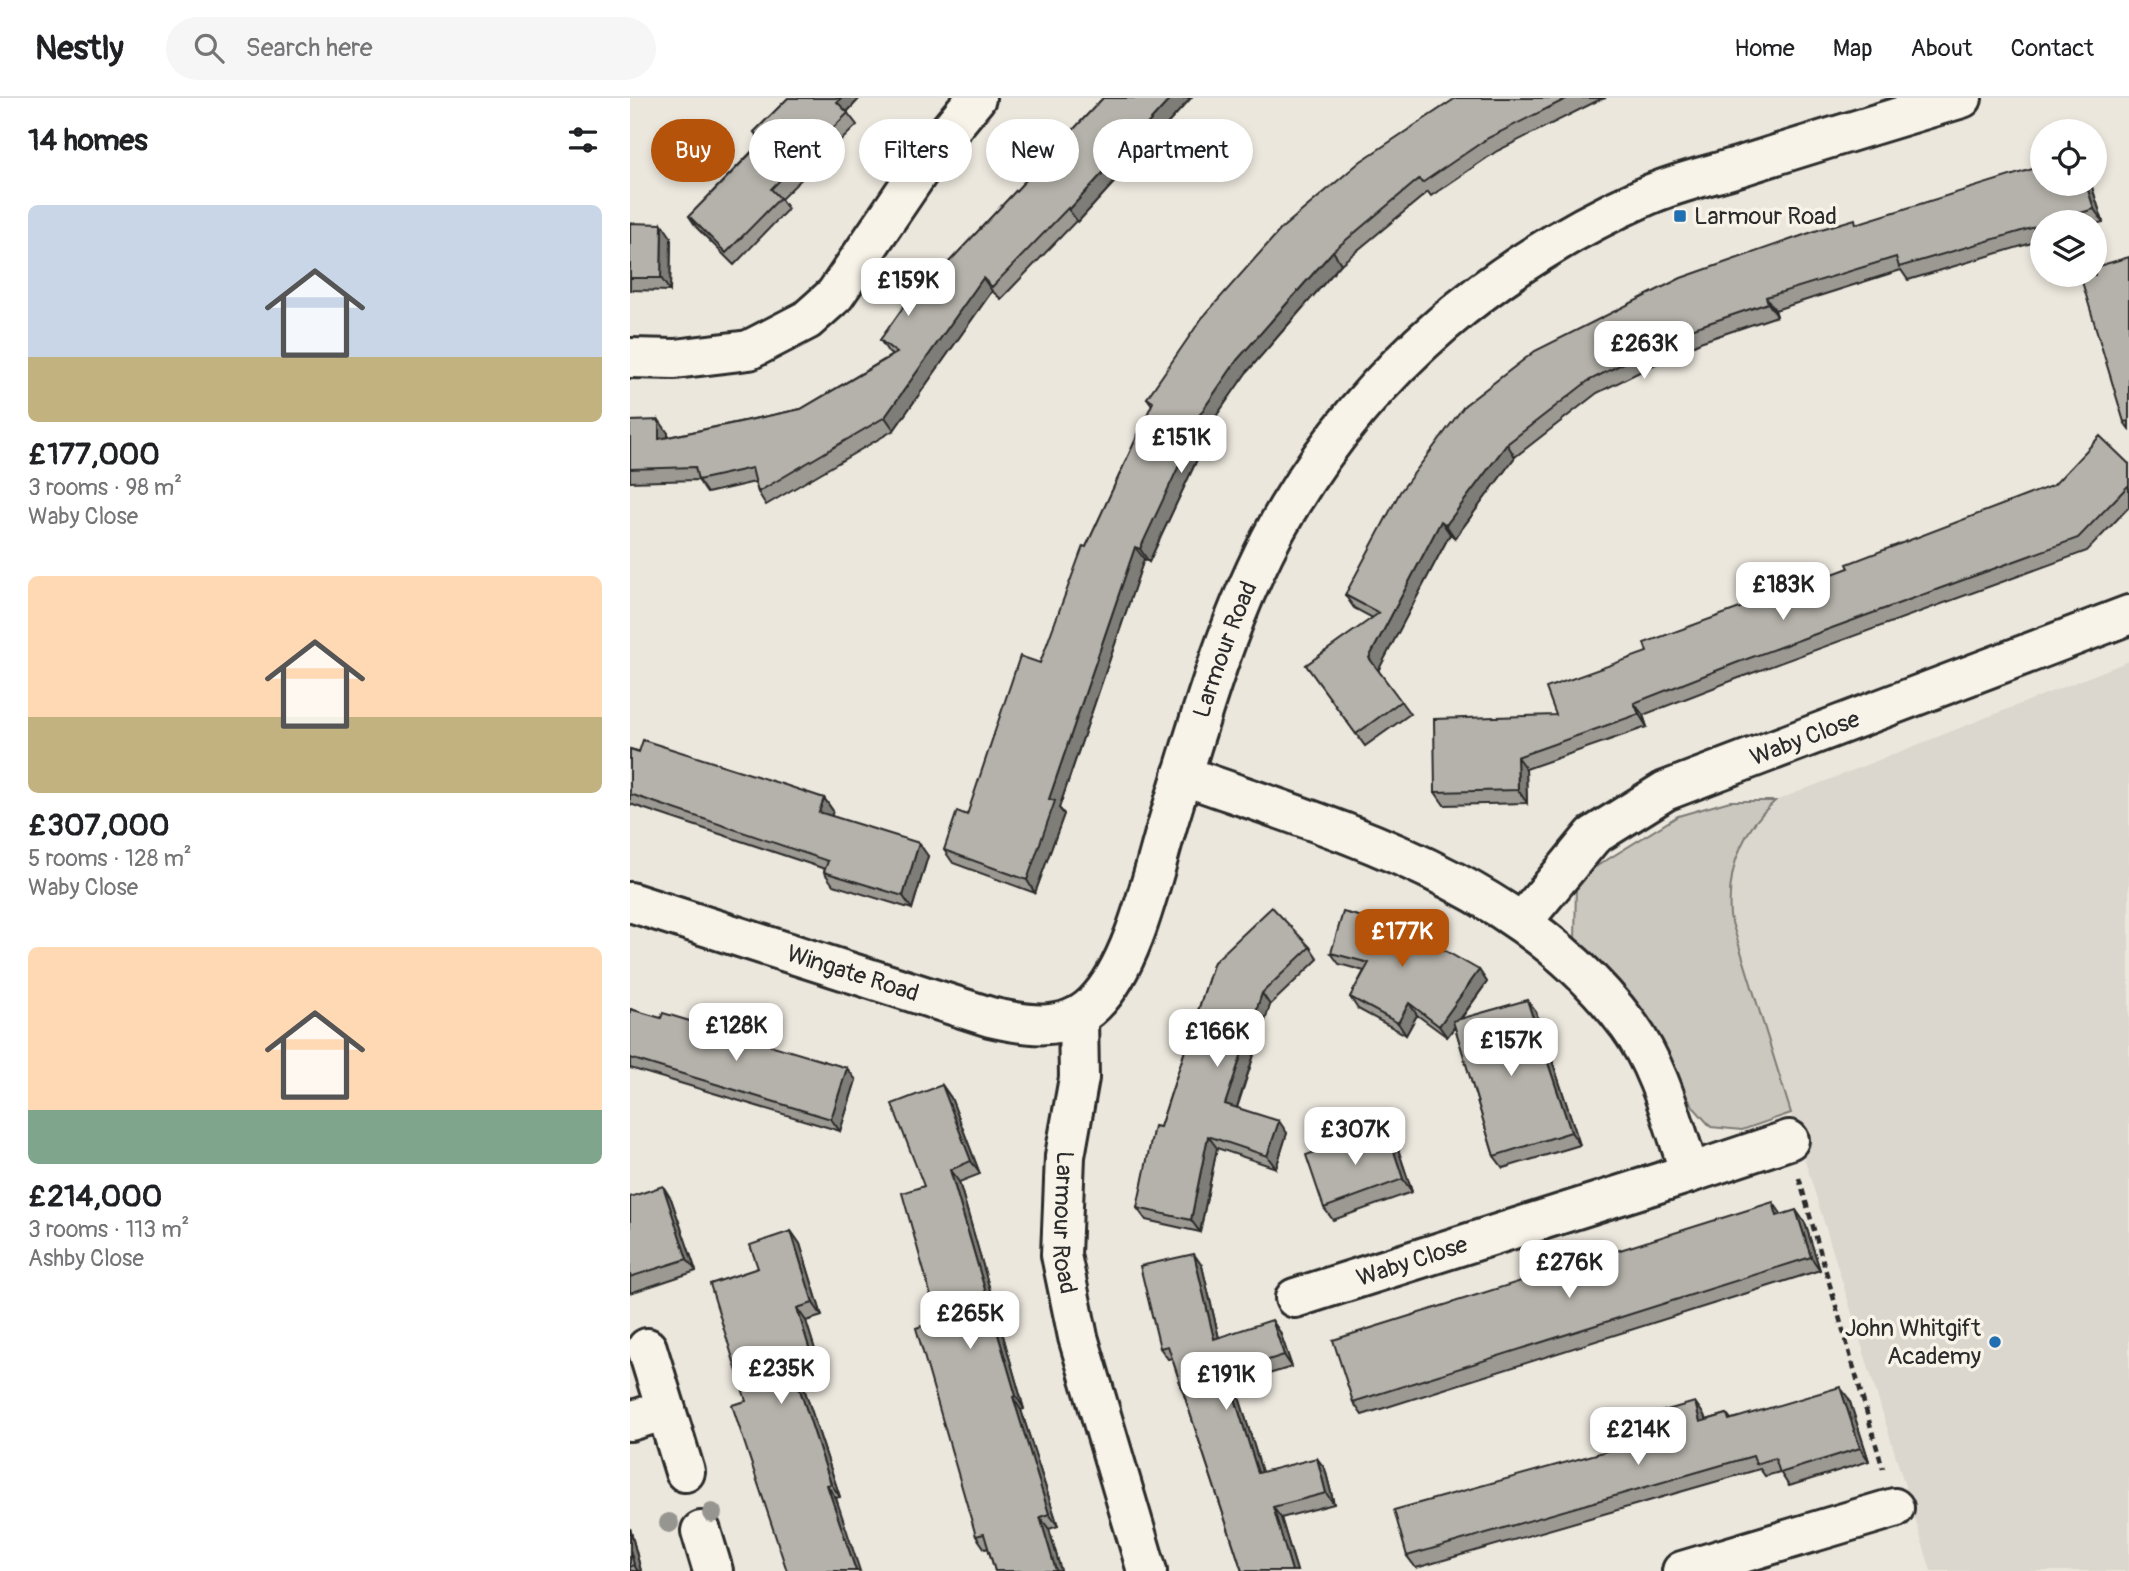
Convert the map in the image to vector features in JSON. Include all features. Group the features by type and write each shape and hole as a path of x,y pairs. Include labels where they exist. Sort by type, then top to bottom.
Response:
{"street":[{"path":"630,358 675,359 749,350 814,315 835,295 934,149 976,98"},
{"name":"Larmour Road","path":"1147,1571 1078,1337 1061,1255 1065,1156 1079,1078 1077,1016 1105,992 1121,966 1182,775 1255,568 1288,508 1332,440 1426,335 1481,290 1536,253 1650,194 1876,110 1962,98"},
{"name":"Waby Close","path":"1522,922 1593,836 1665,791 2129,615"},
{"path":"1182,775 1357,837 1432,869 1522,922 1573,966 1630,1028 1658,1083 1690,1173"},
{"name":"Wingate Road","path":"630,902 990,1017 1024,1025 1052,1025 1077,1016"},
{"name":"Waby Close","path":"1295,1298 1788,1140"},
{"path":"647,1348 685,1472"},
{"path":"630,1421 666,1410"},
{"path":"1682,1571 1790,1555 1895,1507"},
{"path":"701,1531 713,1571"}],"path":[{"path":"1788,1140 1895,1507"}],"shaded area":[{"name":"John Whitgift Academy","path":"2129,661 2129,1571 1931,1571 1730,916 1728,891 1745,834 1757,817 1775,801"},
{"path":"1730,801 1775,801 1753,825 1739,853 1731,883 1730,916 1791,1113 1742,1130 1711,1127 1695,1109 1575,944 1576,879 1678,816"}],"building":[{"path":"788,98 841,98 837,102 848,113 842,119 767,119"},
{"path":"1103,98 1171,98 1152,119 1093,119 1094,182 992,287 983,278 885,417 758,492 752,468 698,480 695,467 630,469 630,421 659,420 659,439 801,409 897,353 880,340 928,272 935,277 1024,182 1079,182 1079,124"},
{"path":"1456,98 1568,98 1488,138 1422,183 1419,179 1333,251 1237,360 1183,439 1190,442 1140,549 1135,547 1049,799 1055,801 1027,880 944,850 957,811 967,815 1020,656 1040,663 1083,546 1086,547 1153,402 1147,398 1202,318 1282,228 1361,161"},
{"path":"749,155 749,182 778,182 771,189 780,198 726,253 689,216 723,182 735,182 735,169"},
{"path":"2030,170 2030,196 2090,196 2094,209 2030,210 2030,229 1899,267 1896,257 1766,297 1768,303 1691,329 1588,381 1507,444 1446,525 1441,521 1369,658 1401,701 1356,734 1306,665 1379,613 1345,595 1400,492 1465,405 1535,351 1681,278 1818,230 1855,219 1856,224"},
{"path":"630,223 662,224 661,278 630,278"},
{"path":"2129,257 2129,421 2124,422 2084,287 2107,287 2107,263"},
{"path":"2100,436 2129,464 2129,485 2078,538 1634,703 1639,714 1517,757 1518,790 1435,792 1434,719 1556,715 1546,688 1647,652 1644,643 1849,568 1847,564 2054,485"},
{"path":"643,740 824,798 819,812 919,843 903,896 824,872 828,861 630,794 630,749 639,752"},
{"path":"1272,907 1310,947 1262,993 1225,1104 1279,1121 1267,1156 1208,1136 1191,1220 1137,1208 1154,1126 1160,1127 1214,962"},
{"path":"1343,912 1405,928 1479,970 1439,1026 1409,1003 1398,1023 1350,997 1369,963 1331,953"},
{"path":"1527,1000 1571,1132 1494,1156 1453,1021"},
{"path":"630,1009 661,1018 663,1013 847,1068 831,1119 630,1058"},
{"path":"942,1085 971,1161 950,1170 1016,1396 1013,1397 1049,1514 1040,1517 1056,1571 995,1571 984,1534 976,1536 916,1328 938,1321 902,1193 924,1186 892,1104"},
{"path":"1386,1127 1403,1179 1324,1208 1306,1155"},
{"path":"663,1186 687,1259 630,1277 630,1197"},
{"path":"1773,1202 1777,1216 1796,1210 1811,1257 1353,1402 1333,1340"},
{"path":"791,1231 813,1303 797,1308 811,1354 790,1360 831,1484 827,1485 856,1571 787,1571 732,1405 746,1401 710,1284 758,1268 750,1245"},
{"path":"1194,1254 1214,1339 1272,1320 1284,1355 1227,1373 1258,1473 1317,1458 1326,1493 1273,1507 1292,1571 1242,1571 1168,1346 1160,1348 1140,1266"},
{"path":"1840,1387 1860,1448 1780,1473 1775,1458 1756,1464 1753,1456 1407,1556 1394,1510 1636,1443 1635,1440 1658,1433 1653,1414 1695,1402 1700,1422 1727,1414 1729,1420"},
{"path":"630,1550 634,1565 630,1567"}],"place":[{"name":"Larmour Road","path":"1680,216"},
{"name":"John Whitgift Academy","path":"1995,1342"}]}
